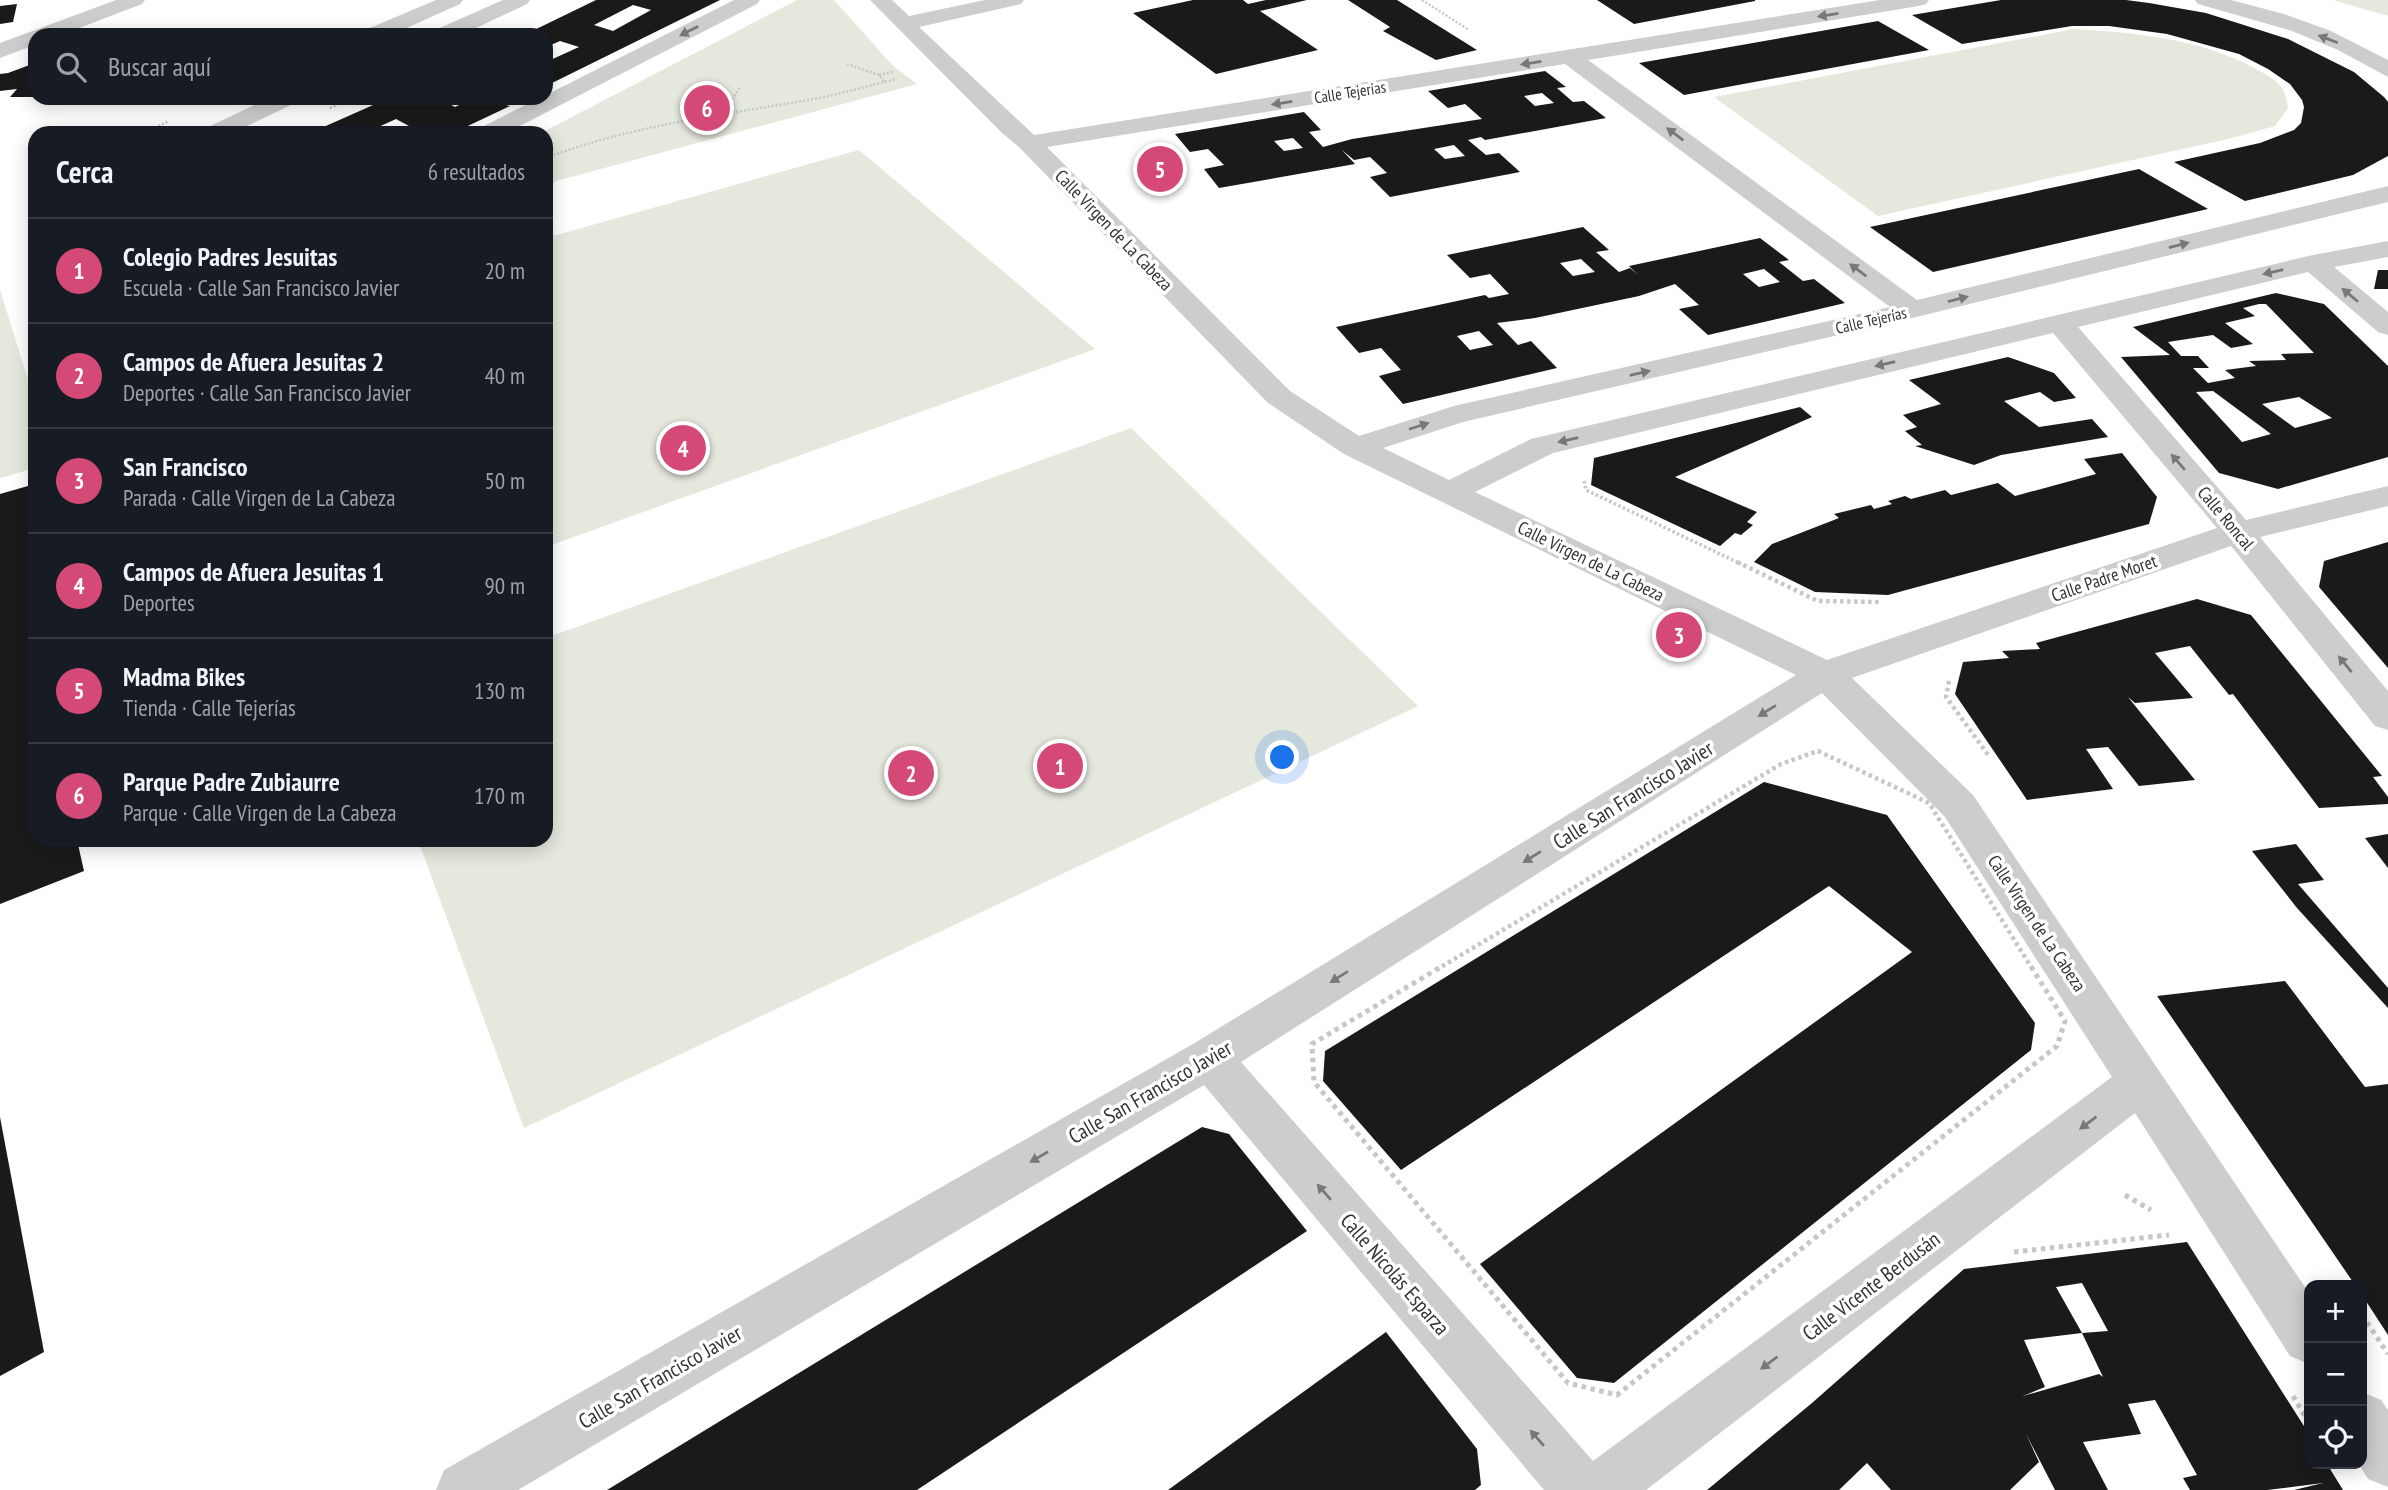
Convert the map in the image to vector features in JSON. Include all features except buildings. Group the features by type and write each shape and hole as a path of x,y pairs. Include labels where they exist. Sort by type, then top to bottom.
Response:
{"street":[{"path":"60,28 135,0"},
{"path":"458,28 520,0"},
{"path":"553,100 750,0"},
{"name":"Calle Virgen de La Cabeza","path":"880,0 907,23 1009,127 1029,143 1279,397 1354,447 1825,674 1959,806 2304,1330"},
{"path":"907,23 1014,0"},
{"name":"Calle Tejerías","path":"1029,143 1919,0"},
{"path":"2205,0 2266,14 2362,52 2388,69"},
{"path":"388,28 444,1"},
{"path":"0,51 28,40"},
{"path":"1570,57 1912,310"},
{"path":"229,126 272,105"},
{"path":"502,126 543,105"},
{"name":"Calle Tejerías","path":"1354,447 1454,415 1912,310 2388,194"},
{"path":"1449,493 1542,446 2313,263 2388,250"},
{"path":"2313,263 2388,326"},
{"name":"Calle Roncal","path":"2059,323 2238,532 2388,718"},
{"name":"Calle Padre Moret","path":"1825,674 2238,532 2388,496"},
{"name":"Calle San Francisco Javier","path":"472,1488 1209,1058 1825,674"},
{"name":"Calle Nicolás Esparza","path":"1209,1058 1581,1490"},
{"name":"Calle Vicente Berdusán","path":"1600,1490 2142,1081"},
{"path":"2367,1427 2388,1459"}],"path":[{"path":"847,64 879,75 885,82"},
{"path":"553,155 584,141 692,116 821,98 907,76"},
{"path":"730,111 730,103 740,87"},
{"path":"1523,456 1584,481 1586,490 1818,601 1886,603"},
{"path":"1781,764 1312,1044 1314,1082 1568,1383 1617,1395 2012,1084"},
{"path":"2007,1253 2179,1234"},
{"path":"2367,1322 2388,1354"},
{"path":"2287,1387 2304,1415"}],"shaded area":[{"path":"797,0 834,0 893,66 917,84 553,184 553,127"},
{"path":"2333,0 2388,0 2388,16"},
{"path":"2074,29 2144,35 2212,50 2274,79 2283,90 2288,108 2275,126 2228,139 1878,216 1714,97"},
{"path":"859,150 1095,349 553,544 553,236"},
{"path":"0,290 28,380 28,470 0,478"},
{"path":"1131,428 1418,706 524,1128 421,847 553,847 553,635"}],"place":[{"name":"Parque Padre Zubiaurre","path":"707,108"},
{"name":"Madma Bikes","path":"1160,169"},
{"name":"Campos de Afuera Jesuitas 1","path":"683,448"},
{"name":"San Francisco","path":"1679,635"},
{"name":"Colegio Padres Jesuitas","path":"1060,766"},
{"name":"Campos de Afuera Jesuitas 2","path":"911,773"}]}
